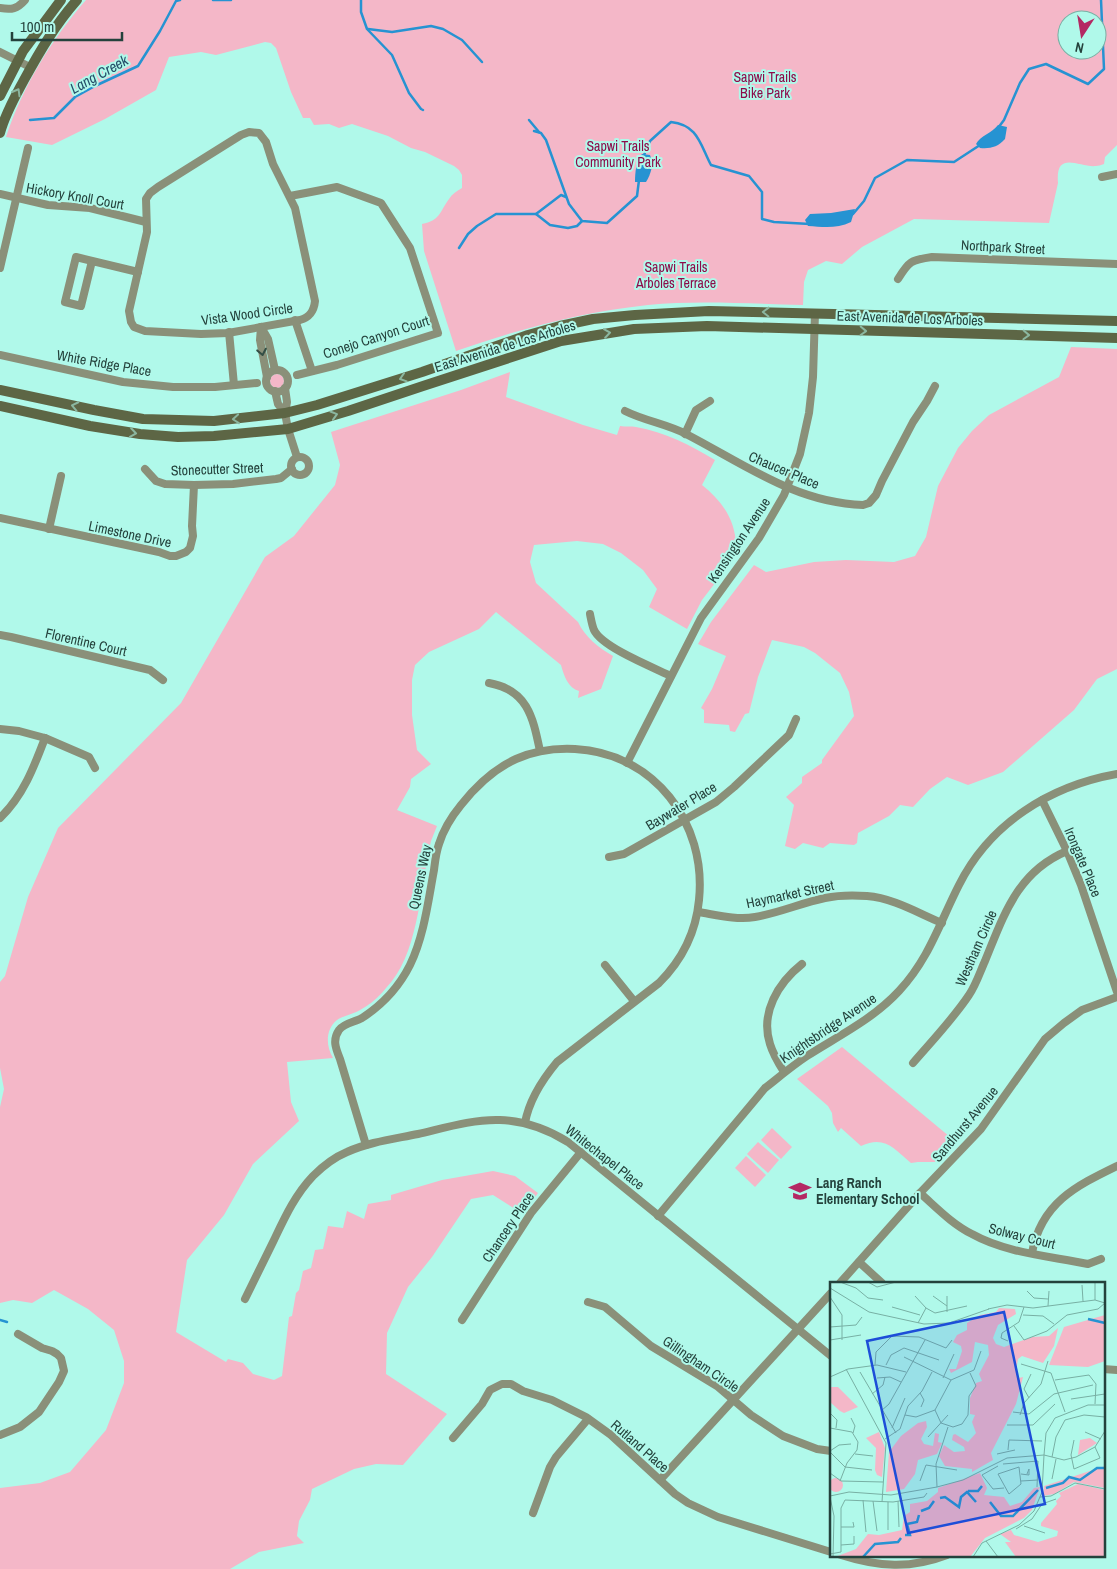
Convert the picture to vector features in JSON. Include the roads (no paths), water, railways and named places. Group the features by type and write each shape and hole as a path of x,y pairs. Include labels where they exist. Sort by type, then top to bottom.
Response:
{"main road":[{"path":"0,96 18,60 36,31 61,0"},
{"path":"0,133 13,99 30,67 59,21 77,0"},
{"name":"East Avenida de Los Arboles","path":"0,390 94,410 143,418 214,421 285,413 317,405 422,372 528,335 594,319 709,311 1117,321"},
{"name":"East Avenida de Los Arboles","path":"0,406 90,426 140,434 178,437 248,434 288,429 561,341 634,329 707,326 1117,338"}],"street":[{"path":"0,8 13,9 19,7 25,0"},
{"path":"0,52 30,67"},
{"name":"Vista Wood Circle","path":"250,132 259,134 266,142 273,164 290,196 298,218 315,301 312,313 306,318 229,332 192,334 144,331 134,327 129,311 147,232 146,222 145,205 150,193 241,135 250,132"},
{"path":"0,268 28,148"},
{"path":"1102,177 1117,174"},
{"name":"Conejo Canyon Court","path":"290,196 337,187 381,203 410,248 438,333 337,364 297,374"},
{"name":"Hickory Knoll Court","path":"0,194 48,205 90,208 146,222"},
{"path":"92,261 81,306 65,302 76,257 138,272"},
{"name":"Northpark Street","path":"898,278 906,265 932,257 1117,264"},
{"name":"Kensington Avenue","path":"627,763 701,618 759,538 787,488 800,454 809,413 813,376 815,313"},
{"path":"294,320 312,371"},
{"path":"261,327 268,339 274,370"},
{"path":"261,327 260,340 267,385 272,390 281,391 288,382 286,375 281,371 274,370 267,377"},
{"path":"229,332 234,386"},
{"name":"White Ridge Place","path":"0,355 122,382 173,387 215,387 257,383"},
{"name":"Chaucer Place","path":"625,412 685,434 743,467 787,488 830,501 863,505 869,503 876,495 913,422 935,386"},
{"path":"285,388 287,402 285,413 297,457"},
{"path":"275,391 278,404 285,413"},
{"path":"685,434 696,410 710,401"},
{"path":"276,479 284,481 305,474 310,466 306,458 303,457 297,457 292,461 292,469 299,475"},
{"name":"Stonecutter Street","path":"145,469 156,480 166,484 194,485 233,484 276,479 281,478 292,469"},
{"path":"49,529 61,476"},
{"name":"Limestone Drive","path":"0,518 159,552 170,556 181,555 190,548 193,542 194,485"},
{"path":"590,614 594,630 602,640 670,676"},
{"name":"Florentine Court","path":"0,635 150,670 163,680"},
{"path":"489,683 498,684 512,690 522,700 534,723 540,751"},
{"name":"Baywater Place","path":"609,857 624,854 716,802 789,735 796,719"},
{"path":"0,729 19,731 45,738 90,757 95,768"},
{"path":"0,818 16,800 24,787 45,738"},
{"name":"Queens Way","path":"366,1145 336,1048 336,1035 342,1027 361,1019 382,1003 409,967 420,938 439,844 459,806 475,788 496,771 516,759 540,751 584,750 606,755 627,763 644,773 660,786 673,801 685,819 694,841 699,863 701,886 698,912 696,923 686,948 677,962 659,983 557,1062 536,1091 525,1123"},
{"name":"Knightsbridge Avenue","path":"658,1216 765,1088 807,1056 857,1026 886,1004 900,989 914,972 933,942 958,885 969,866 1006,823 1042,800 1062,790 1084,782 1117,774"},
{"name":"Irongate Place","path":"1042,800 1081,885 1117,992"},
{"name":"Westham Circle","path":"913,1063 969,995 1002,921 1020,887 1040,867 1067,852"},
{"name":"Haymarket Street","path":"698,912 727,917 753,917 771,914 824,898 857,896 875,897 891,901 942,923"},
{"path":"784,1072 770,1044 768,1030 769,1015 772,1000 779,987 802,964"},
{"path":"605,965 634,1002"},
{"name":"Sandhurst Avenue","path":"841,1282 981,1129 1045,1039 1082,1010 1117,997"},
{"name":"Whitechapel Place","path":"246,1299 290,1206 302,1188 330,1162 347,1152 366,1145 478,1121 500,1120 525,1123 554,1133 581,1152 830,1355"},
{"name":"Chancery Place","path":"462,1320 531,1213 581,1152"},
{"path":"1032,1253 1044,1221 1066,1194 1084,1182 1117,1166"},
{"name":"Solway Court","path":"920,1194 948,1219 971,1234 998,1246 1088,1264 1101,1259"},
{"path":"859,1262 881,1282"},
{"path":"660,1480 830,1294"},
{"name":"Gillingham Circle","path":"588,1302 605,1307 651,1346 717,1386 766,1426 783,1436 817,1449 830,1451"},
{"path":"0,1434 20,1427 39,1412 64,1371 61,1358 57,1354 42,1348 18,1334"},
{"path":"1104,1369 1117,1370"},
{"name":"Rutland Place","path":"453,1438 482,1404 490,1390 502,1384 511,1384 523,1391 552,1400 588,1418 611,1435 688,1503 703,1511 830,1552"},
{"path":"533,1513 550,1467 588,1418"},
{"path":"844,1556 872,1565 897,1568 924,1564 944,1556"}],"water":[{"path":"998,125 1007,127 1005,139 994,147 980,148 976,144 978,141"},
{"path":"642,154 650,155 652,162 651,172 646,182 635,182 637,163"},
{"path":"855,209 851,222 840,226 808,226 805,220 810,214"}],"waterway":[{"name":"Lang Creek","path":"30,120 54,118 75,97 138,66 176,1 180,0"},
{"name":"Lang Creek","path":"213,0 231,0"},
{"name":"Lang Creek","path":"361,0 361,12 367,29 392,55 409,93 423,110"},
{"name":"Lang Creek","path":"998,128 1004,120 1020,83 1029,69 1046,64 1088,84 1104,69 1101,0"},
{"path":"368,29 392,32 431,26 443,29 462,40 482,62"},
{"path":"529,120 539,132"},
{"name":"Lang Creek","path":"644,155 650,141 671,122 680,124 693,131 711,165 749,176 762,192 762,219 774,222 810,224"},
{"name":"Lang Creek","path":"534,131 541,133 546,140 569,204 582,221 607,223 637,196 639,180"},
{"name":"Lang Creek","path":"853,214 864,201 875,178 907,160 954,162 980,145"},
{"path":"536,214 561,195 566,197"},
{"path":"459,248 468,234 496,214 536,214 550,225 568,228 577,226 582,221"},
{"path":"0,1320 7,1322"}],"place":[{"name":"Lang Ranch Elementary School","path":"800,1191"}],"park label":[{"name":"Sapwi Trails Bike Park","path":"765,86"},
{"name":"Sapwi Trails Community Park","path":"618,154"},
{"name":"Sapwi Trails Arboles Terrace","path":"676,276"}]}
